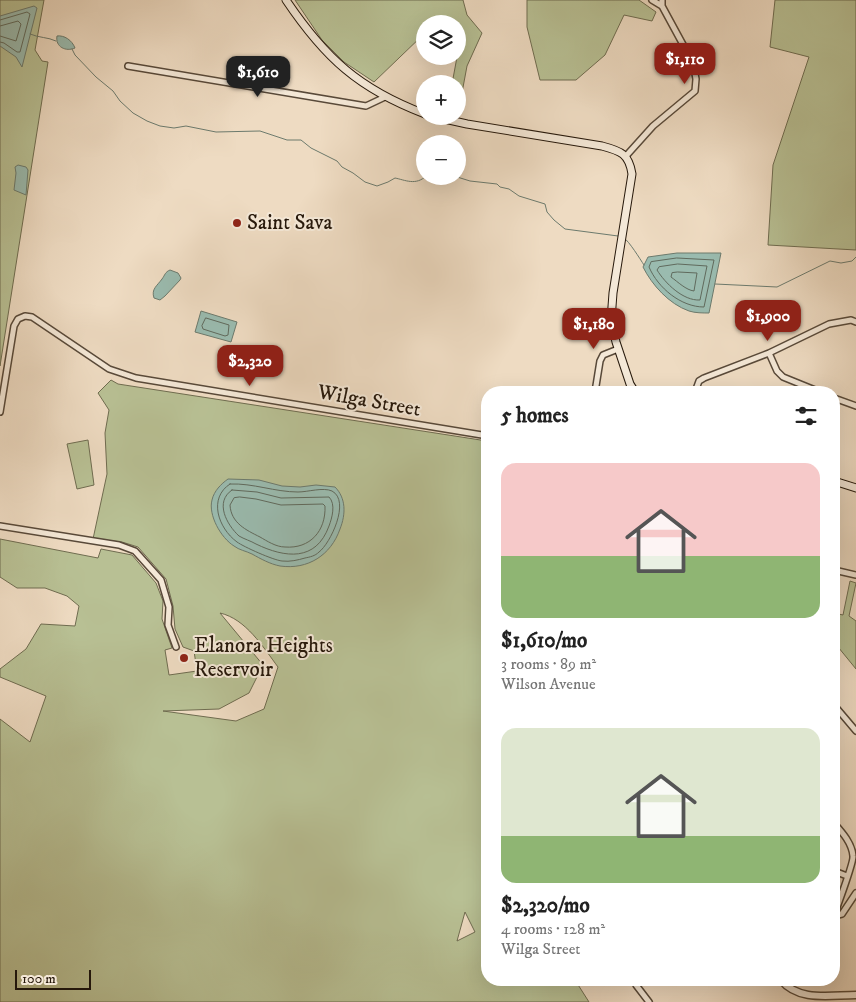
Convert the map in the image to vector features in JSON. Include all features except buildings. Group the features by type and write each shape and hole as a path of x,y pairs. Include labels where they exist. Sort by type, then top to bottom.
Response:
{"main road":[{"path":"286,0 303,26 331,57 361,82 385,97 416,110"},
{"path":"466,124 602,146 616,150 626,156 631,163 632,174 613,293 611,320 618,349 631,386"},
{"path":"840,483 856,488"}],"street":[{"path":"626,156 653,126 695,91 696,79 693,62 662,3 652,0"},
{"path":"128,66 366,106 385,97"},
{"name":"Wilga Street","path":"0,412 14,326 18,319 25,316 32,317 109,369 136,378 481,435"},
{"path":"697,386 699,381 704,378 769,353 829,324 851,320 856,322"},
{"path":"596,386 600,360 603,355 618,349"},
{"path":"769,353 777,371 783,377 805,386"},
{"path":"840,400 856,406"},
{"path":"0,526 119,545 135,551 161,580 168,607 168,625 176,647"},
{"path":"840,571 856,574"},
{"path":"840,712 856,731"},
{"path":"840,830 851,846 854,858 840,899"},
{"path":"840,873 848,876"},
{"path":"840,914 856,894"},
{"path":"637,986 648,1002"},
{"path":"786,986 802,994 856,995"}],"green space":[{"path":"0,0 44,0 35,50 42,61 48,62 0,366"},
{"path":"295,0 463,0 467,15 482,33 467,66 465,75 454,75 456,65 466,65 466,15 416,15 416,42 374,82 344,62 322,40"},
{"path":"527,0 639,0 656,12 652,21 624,15 605,55 576,80 540,80 527,27"},
{"path":"775,0 856,0 856,250 768,245 773,165 809,57 770,47"},
{"path":"111,380 118,384 481,440 481,986 579,986 589,1002 0,1002 0,719 30,742 46,696 0,677 0,669 26,649 41,624 75,626 79,606 67,596 45,588 17,588 0,577 0,539 98,558 101,549 132,555 156,583 163,601 162,619 172,648 165,650 169,675 197,671 194,651 183,647 175,629 173,606 166,579 138,547 122,542 93,539 107,474 105,433 109,410 98,393","holes":["220,613 229,616 246,627 278,667 264,709 236,721 163,711 219,709 249,693 263,665","465,912 475,932 457,941"]},
{"path":"88,440 94,485 77,489 67,444"},
{"path":"850,581 856,583 849,616 856,621 856,669 840,649 840,614 843,615"}],"water":[{"path":"34,6 37,8 22,67 16,57 0,46 0,16"},
{"path":"57,36 68,39 75,48 65,49 59,46"},
{"path":"18,165 26,167 28,170 26,195 14,190 15,167"},
{"path":"677,253 721,253 709,313 691,312 675,304 656,287 643,267 648,257"},
{"path":"170,270 178,273 181,278 180,280 160,300 154,298 153,292 155,288"},
{"path":"201,311 237,322 231,342 195,332"},
{"path":"228,479 259,480 282,486 300,487 316,485 335,487 339,491 344,506 342,523 336,538 331,546 317,559 300,566 290,567 273,564 236,547 220,532 211,506 214,494 220,485"}],"waterway":[{"path":"30,34 56,41"},
{"path":"72,49 75,55 96,77 113,91 120,101 133,113 147,121 160,126 174,128 186,126 216,132 260,131 287,140 301,140 311,148 337,161 342,167 365,182 377,186 395,178 416,182"},
{"path":"466,180 497,184 519,196 545,204 547,212 565,229 618,236"},
{"path":"624,238 644,265"},
{"path":"715,284 777,287 830,261 841,263 852,261 856,257"}],"place":[{"name":"Saint Sava","path":"237,223"},
{"name":"Elanora Heights Reservoir","path":"184,658"}]}
